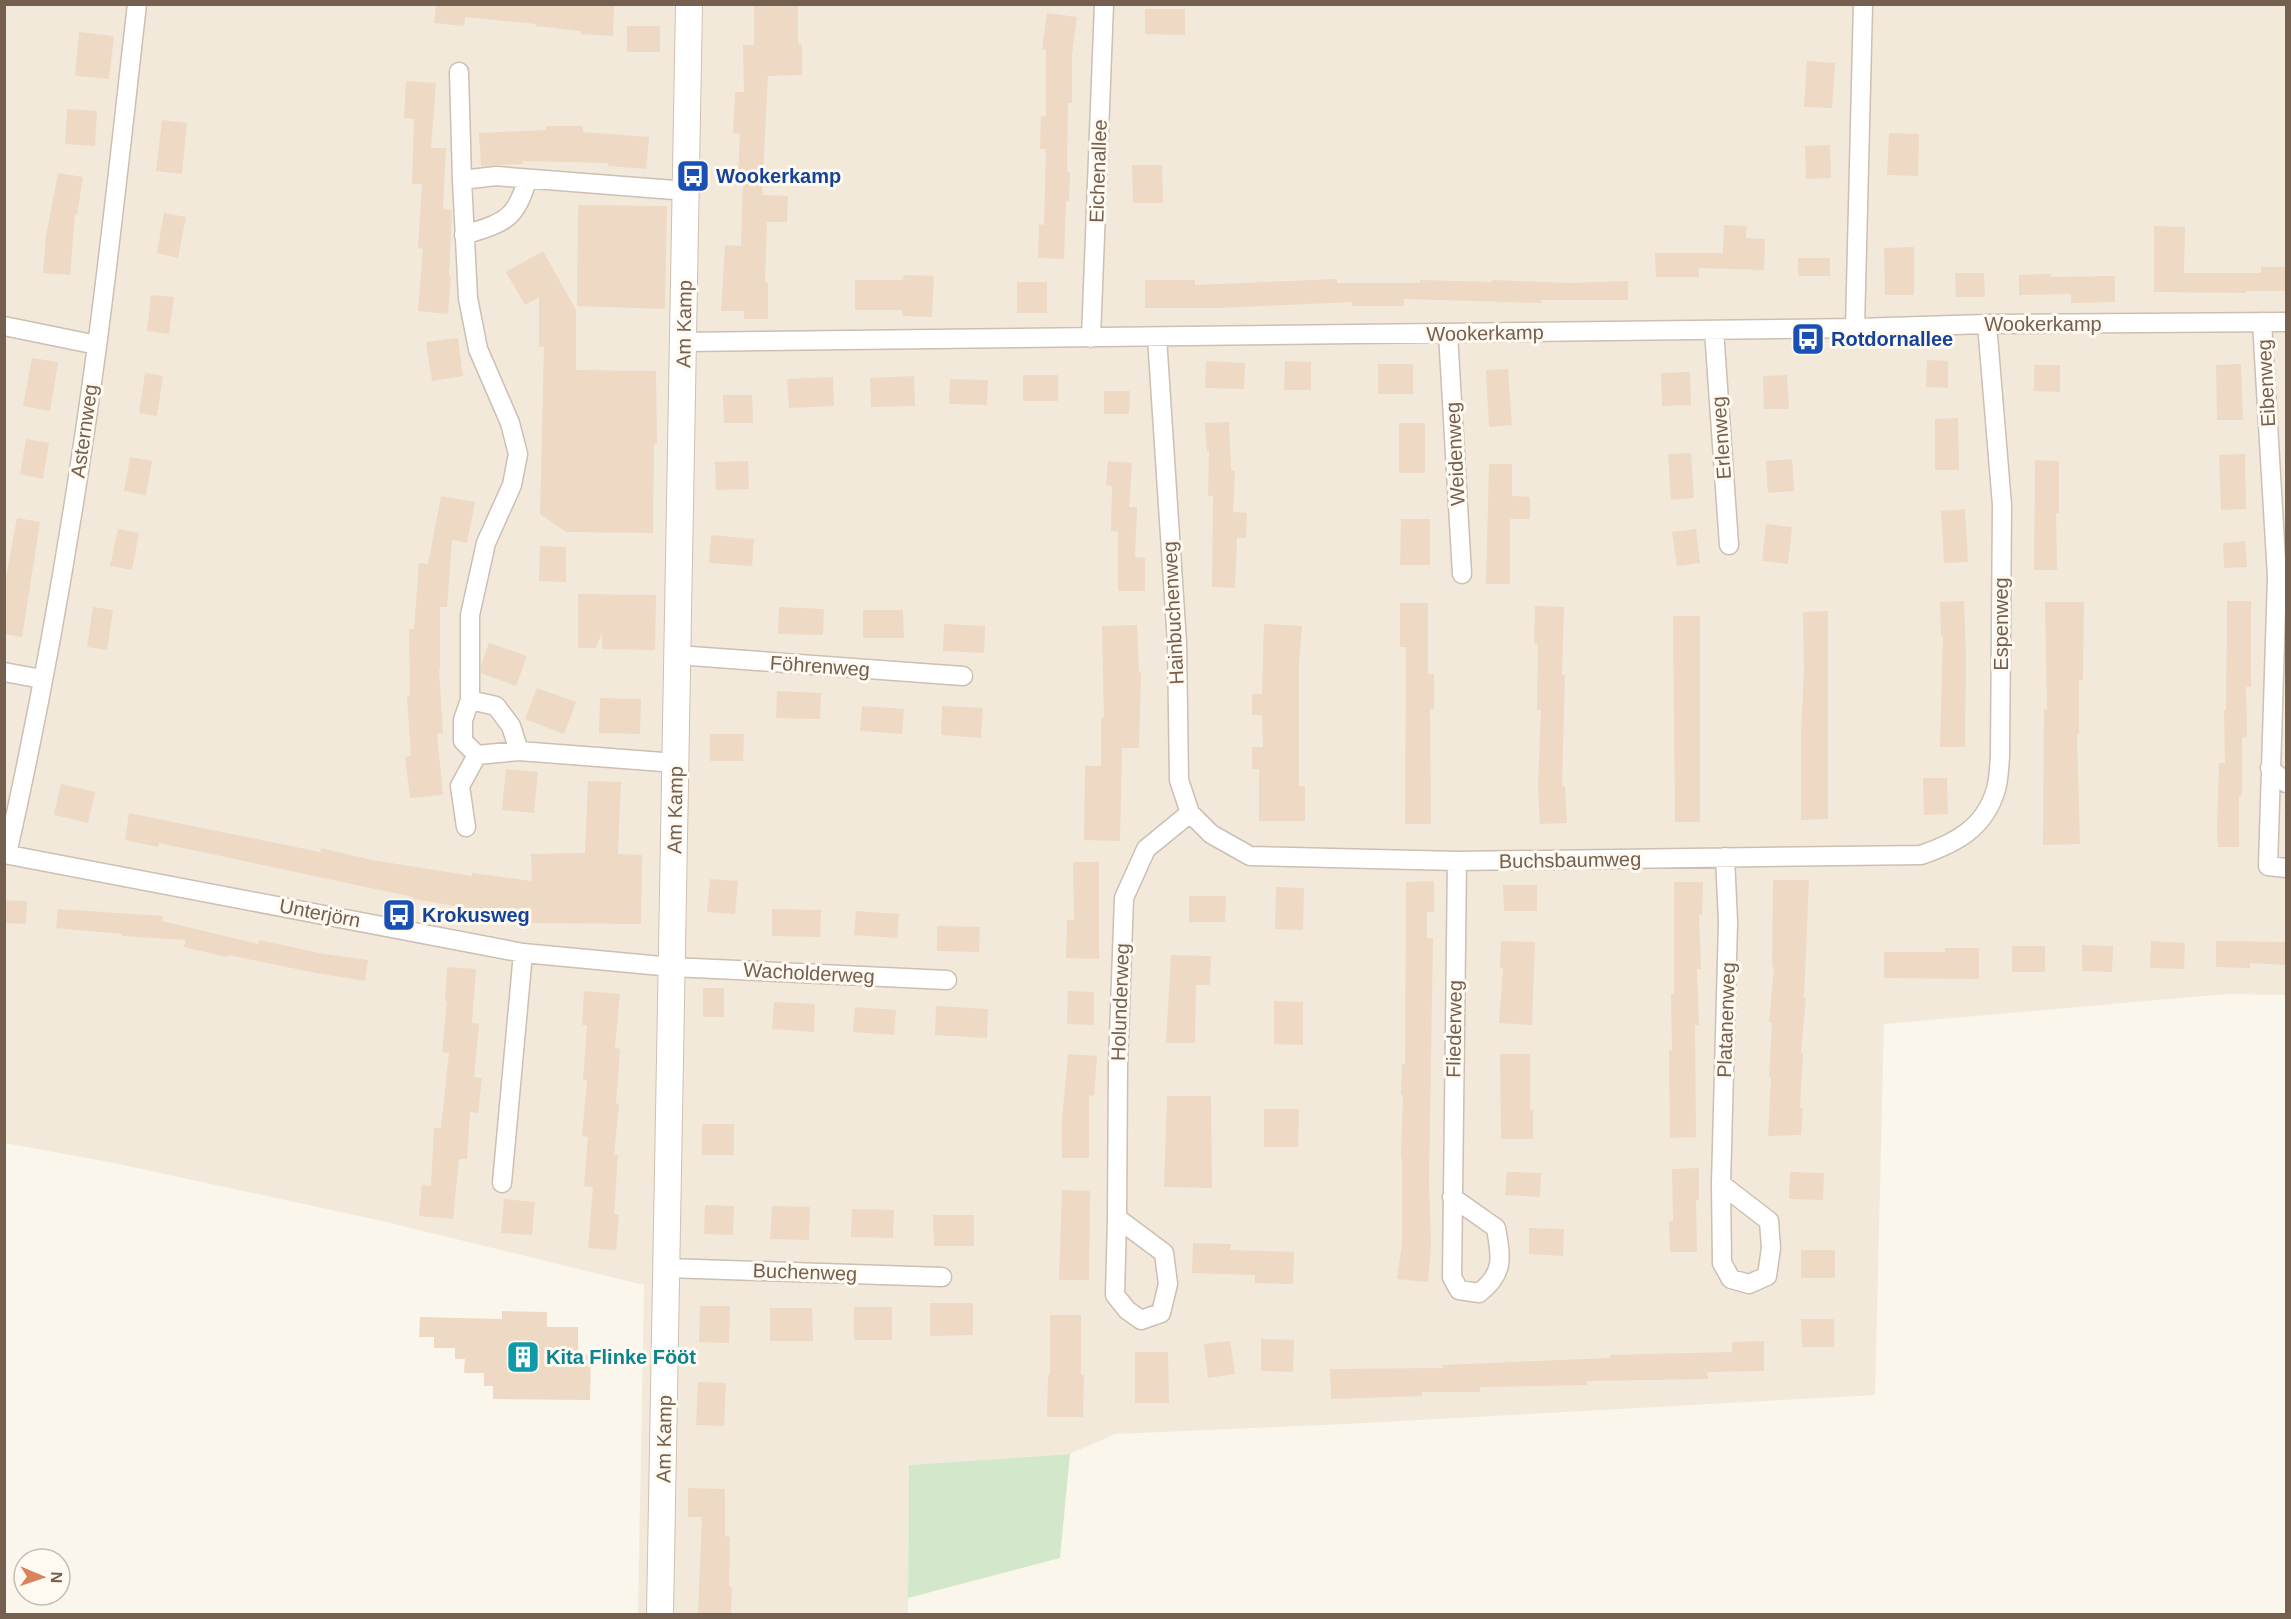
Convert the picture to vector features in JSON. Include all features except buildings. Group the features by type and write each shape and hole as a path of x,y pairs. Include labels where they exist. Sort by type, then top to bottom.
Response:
{"street":[{"name":"Asternweg","path":"6,854 25,776 72,516 97,345 137,4"},
{"name":"Am Kamp","path":"660,1614 689,4"},
{"name":"Eichenallee","path":"1091,338 1104,4"},
{"path":"1855,328 1863,4"},
{"path":"459,72 468,298 478,349 510,423 518,454 512,485 486,543 470,615 470,700 463,720 463,741 477,755"},
{"path":"462,180 496,176 687,191"},
{"path":"464,235 510,217 522,199 527,180"},
{"name":"Eibenweg","path":"2262,322 2277,577 2268,866 2286,868"},
{"name":"Wookerkamp","path":"683,342 2286,322"},
{"name":"Espenweg","path":"1891,856 1922,855 1949,846 1969,831 1985,813 1996,789 2000,757 2002,505 1987,324"},
{"path":"4,326 97,345"},
{"name":"Erlenweg","path":"1714,330 1729,545"},
{"name":"Weidenweg","path":"1448,333 1462,574"},
{"name":"Hainbuchenweg","path":"1157,337 1177,643 1179,780 1190,813 1211,834 1250,856"},
{"name":"Föhrenweg","path":"677,655 963,676"},
{"path":"4,672 42,679"},
{"path":"470,700 496,706 511,726 519,751"},
{"path":"477,755 519,751 676,763"},
{"path":"466,827 460,786 477,755"},
{"path":"2270,768 2286,783"},
{"name":"Holunderweg","path":"1117,1218 1164,1253 1168,1284 1161,1313 1141,1320 1127,1310 1114,1295 1118,1063 1124,898 1146,849 1190,813"},
{"name":"Unterjörn","path":"6,854 523,953 672,967"},
{"name":"Buchsbaumweg","path":"1250,856 1457,861 1593,861 1891,856"},
{"name":"Platanenweg","path":"1721,1184 1769,1221 1772,1248 1767,1276 1749,1284 1731,1279 1722,1263 1721,1184 1728,922 1725,857"},
{"name":"Fliederweg","path":"1452,1197 1496,1228 1501,1257 1492,1283 1479,1293 1459,1290 1452,1277 1452,1197 1457,861"},
{"path":"502,1183 523,953"},
{"name":"Wacholderweg","path":"672,967 947,980"},
{"name":"Buchenweg","path":"667,1268 942,1276"}],"shaded area":[{"path":"4,5 2286,5 2286,995 2227,994 1884,1024 1875,1395 1346,1424 1115,1434 1070,1454 909,1465 908,1614 638,1614 644,1285 382,1221 114,1163 5,1143"}],"green space":[{"path":"1070,1454 1060,1558 908,1598 909,1465"}],"place":[{"name":"Wookerkamp","path":"693,176"},
{"name":"Rotdornallee","path":"1808,339"},
{"name":"Krokusweg","path":"399,915"},
{"name":"Kita Flinke Fööt","path":"523,1357"}]}
